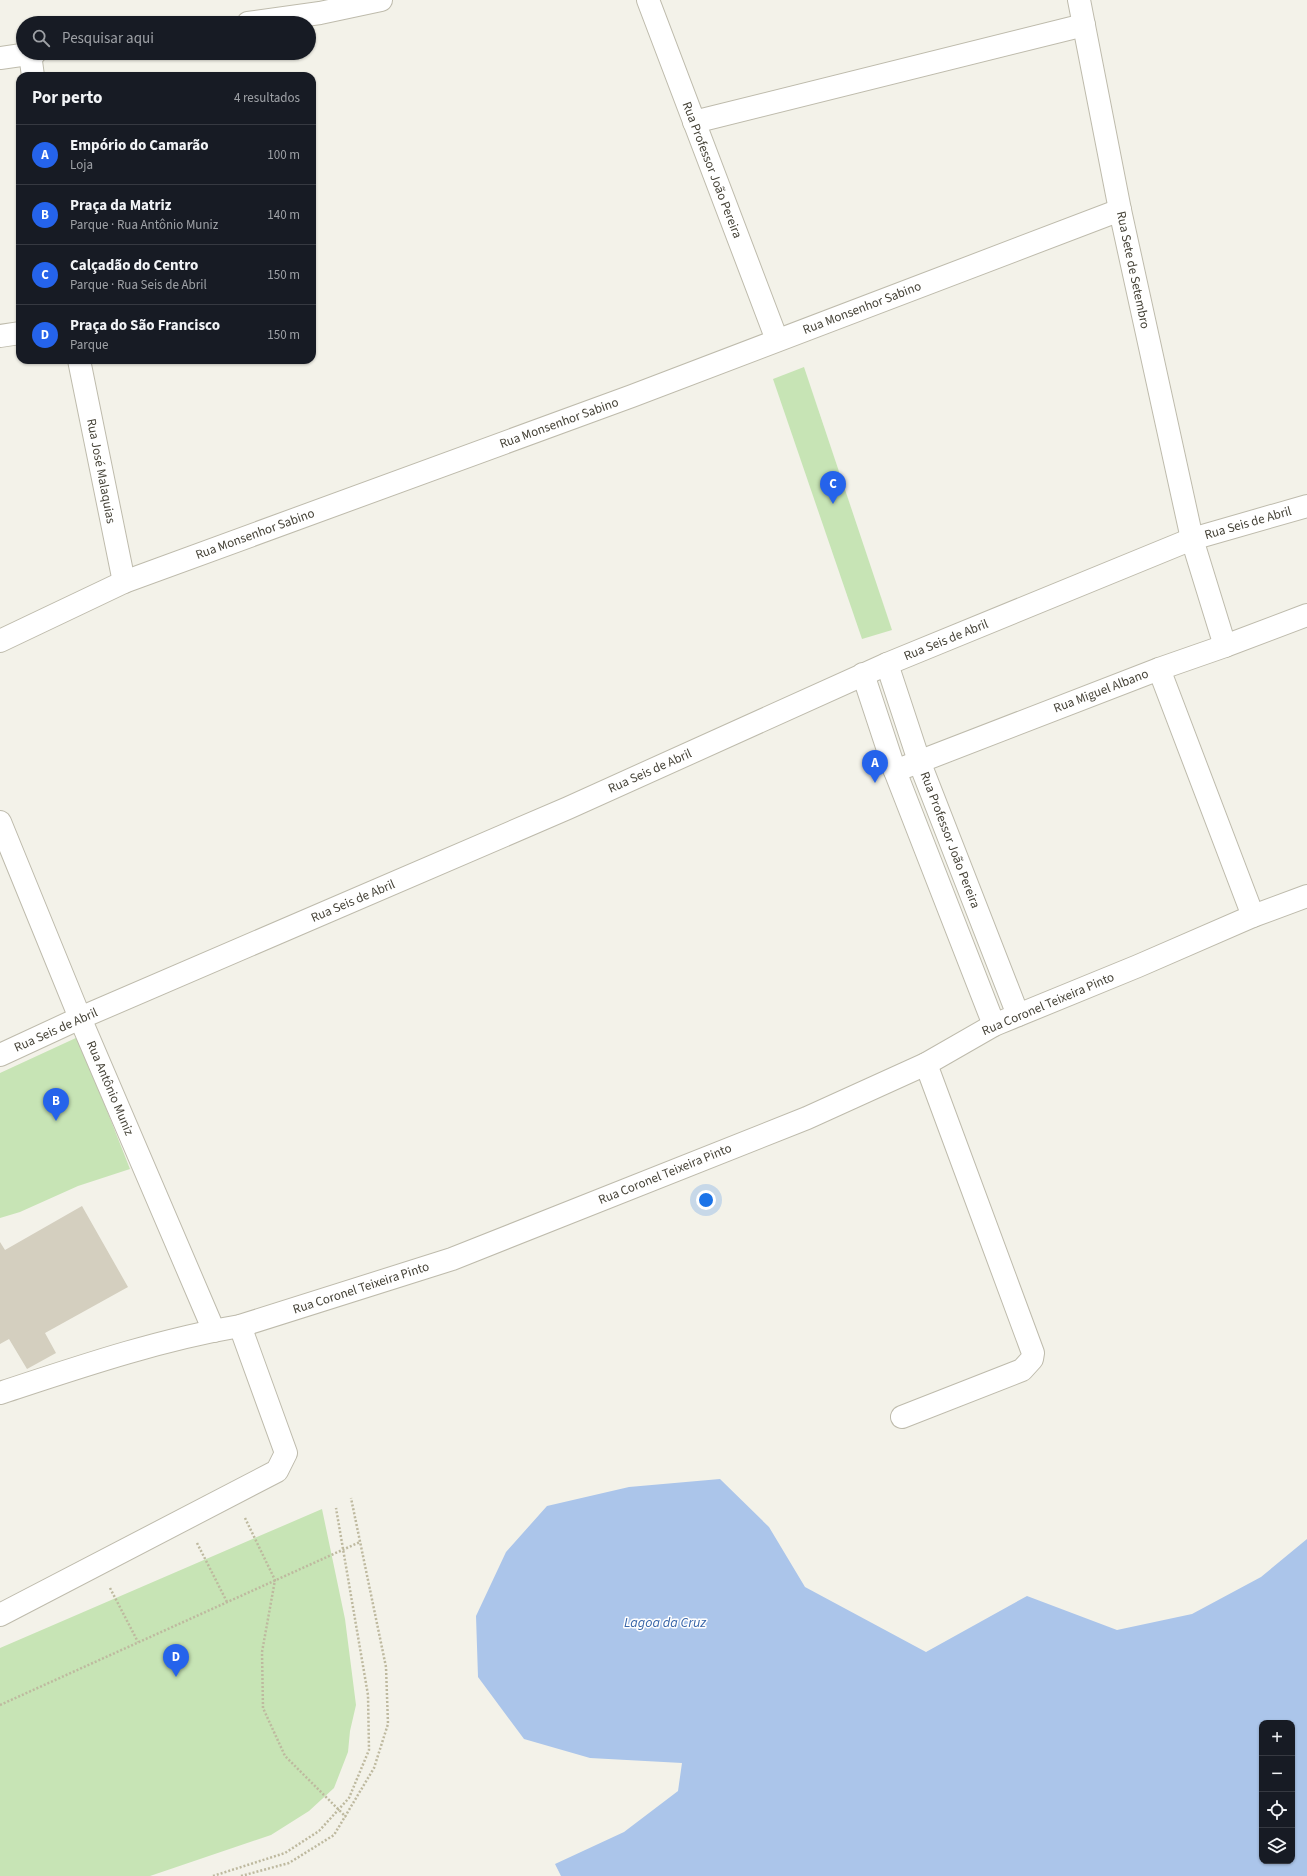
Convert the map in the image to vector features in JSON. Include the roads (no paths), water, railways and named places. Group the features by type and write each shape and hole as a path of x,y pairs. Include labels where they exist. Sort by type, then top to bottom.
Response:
{"street":[{"path":"277,16 319,6 381,0"},
{"name":"Rua Professor João Pereira","path":"648,0 777,340"},
{"name":"Rua Sete de Setembro","path":"1079,0 1120,210 1192,539 1225,646"},
{"path":"694,122 1084,25"},
{"path":"0,58 16,56"},
{"path":"32,60 33,72"},
{"name":"Rua Monsenhor Sabino","path":"0,642 124,582 625,399 1120,210"},
{"path":"0,336 16,334"},
{"name":"Rua José Malaquias","path":"80,364 124,582"},
{"name":"Rua Seis de Abril","path":"0,1055 80,1018 568,808 886,664 1192,539 1307,506"},
{"name":"Rua Miguel Albano","path":"895,771 1159,669 1307,615"},
{"name":"Rua Professor João Pereira","path":"886,664 919,761 1018,1015"},
{"path":"1159,669 1253,916"},
{"name":"Rua Professor João Pereira","path":"863,674 895,771 994,1025"},
{"name":"Rua Antônio Muniz","path":"0,822 80,1018 214,1331"},
{"name":"Rua Coronel Teixeira Pinto","path":"0,1393 110,1357 240,1326 452,1259 807,1118 926,1064 994,1025 1253,916 1307,896"},
{"path":"902,1417 1022,1370 1032,1359 1032,1353 926,1064"},
{"path":"0,1615 98,1566 277,1471 286,1453 240,1326"}],"water":[{"name":"Lagoa da Cruz","path":"720,1479 769,1527 805,1587 926,1652 1027,1596 1117,1630 1192,1614 1261,1577 1307,1539 1307,1876 561,1876 555,1864 624,1832 678,1791 682,1763 590,1758 524,1739 478,1677 476,1616 506,1552 547,1506 629,1487"}],"place":[{"name":"Calçadão do Centro","path":"833,504"},
{"name":"Empório do Camarão","path":"875,783"},
{"name":"Praça da Matriz","path":"56,1121"},
{"name":"Praça do São Francisco","path":"176,1677"}]}
